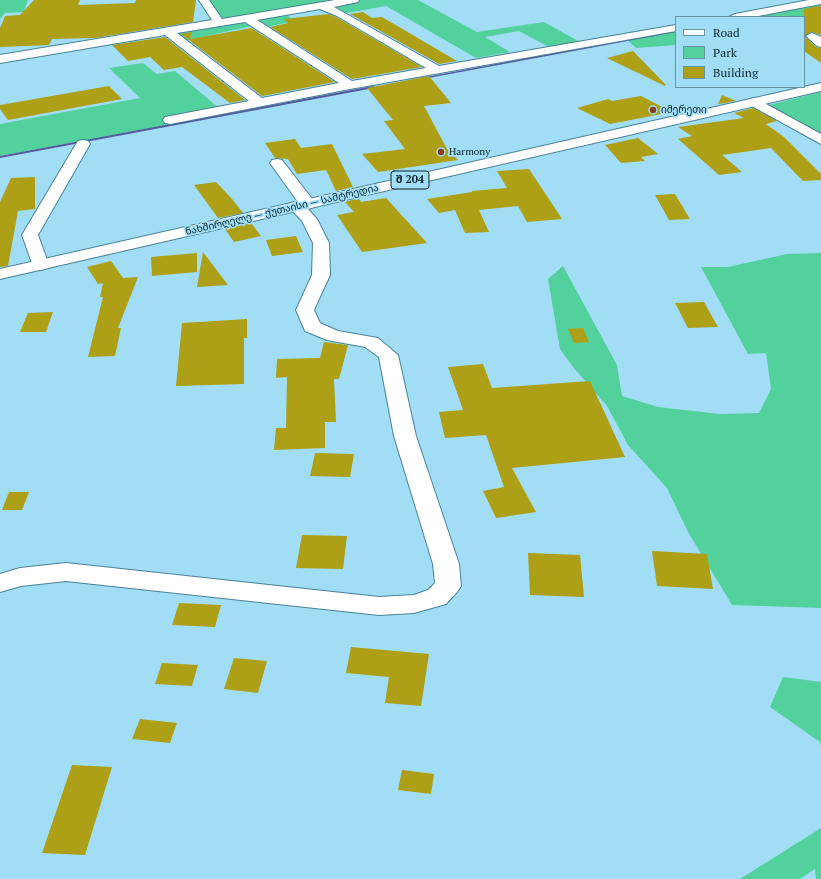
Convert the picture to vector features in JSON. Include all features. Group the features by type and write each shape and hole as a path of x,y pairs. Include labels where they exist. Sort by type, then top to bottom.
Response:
{"street":[{"path":"204,0 219,23"},
{"path":"0,59 354,0"},
{"path":"740,16 821,1"},
{"path":"323,6 340,14 438,70"},
{"path":"247,18 350,85"},
{"path":"170,120 350,85 675,28"},
{"path":"168,32 259,102"},
{"name":"ნახშირღელე — ქუთაისი — სამტრედია","path":"0,274 821,87"},
{"path":"755,102 821,140"},
{"path":"40,265 30,235 83,144"},
{"path":"0,583 20,576 66,572 379,606 414,604 437,597 448,586 446,564 405,436 388,355 371,342 334,336 312,327 305,310 322,275 321,243 302,205 277,163"}],"green space":[{"path":"0,0 28,0 24,12 5,13 0,19"},
{"path":"207,0 347,0 222,21"},
{"path":"354,0 418,0 477,32 544,22 580,42 549,47 519,31 485,37 510,52 476,58 386,6 341,14 323,6"},
{"path":"821,2 821,16 743,16"},
{"path":"285,14 295,21 267,27 255,19"},
{"path":"239,21 252,26 184,41 175,34 178,32"},
{"path":"675,28 675,45 636,48 625,38"},
{"path":"143,63 157,74 175,71 226,114 0,156 0,124 140,98 109,68"},
{"path":"821,92 821,137 765,106"},
{"path":"821,253 821,608 732,605 688,532 667,488 628,445 607,406 573,367 560,349 548,279 563,266 617,365 622,396 658,407 720,414 759,413 771,389 766,353 748,354 701,267 728,267 787,254"},
{"path":"783,677 821,682 821,747 820,742 770,707"},
{"path":"821,828 821,879 816,879 815,869 800,879 740,879"}],"building":[{"path":"34,0 80,0 78,5 135,3 136,0 196,0 193,22 95,38 52,39 49,45 0,47 0,28 5,16 20,15"},
{"path":"818,6 821,7 821,35 811,32 805,36 804,9"},
{"path":"363,12 372,18 382,17 457,61 439,64 350,14"},
{"path":"329,14 422,67 352,79 270,27 288,23 284,19"},
{"path":"252,28 335,82 262,96 181,34 192,32 190,39"},
{"path":"805,36 816,47 821,48 821,63 805,52"},
{"path":"165,37 245,100 230,103 182,67 164,70 150,57 128,61 112,45"},
{"path":"633,51 666,85 665,86 607,58"},
{"path":"429,76 451,103 424,106 447,149 458,160 378,172 362,154 405,149 384,121 393,120 367,88"},
{"path":"109,86 122,99 8,120 0,109 0,105"},
{"path":"722,95 736,101 718,104"},
{"path":"641,96 672,112 610,124 577,108 608,99 612,101"},
{"path":"753,108 777,121 766,124 784,137 821,174 821,180 803,181 771,148 722,155 742,172 719,175 678,139 692,136 678,127 744,118 734,113"},
{"path":"638,138 658,154 641,157 645,161 621,163 605,145"},
{"path":"295,139 301,148 332,144 353,187 336,191 326,170 297,174 288,159 275,158 265,143"},
{"path":"529,169 562,219 527,222 518,206 479,210 489,232 465,233 455,210 439,213 427,199 472,191 507,188 497,171"},
{"path":"35,177 35,209 18,211 8,266 0,267 0,202 11,178"},
{"path":"216,182 243,213 218,218 194,185"},
{"path":"675,194 690,219 669,220 655,195"},
{"path":"359,198 361,202 386,198 427,243 362,252 337,215 354,212 345,202"},
{"path":"251,223 261,236 234,242 225,229"},
{"path":"296,236 303,252 272,256 266,240"},
{"path":"203,252 228,285 197,287"},
{"path":"197,253 197,272 152,276 151,257"},
{"path":"111,261 123,278 138,277 118,328 121,328 115,356 88,357 103,297 100,297 103,283 98,284 87,267"},
{"path":"704,302 718,327 688,328 675,303"},
{"path":"53,312 46,332 20,332 28,313"},
{"path":"247,319 247,338 244,338 244,384 176,386 182,323"},
{"path":"583,328 589,342 574,343 568,329"},
{"path":"324,342 348,345 339,379 334,379 336,422 325,422 325,448 274,450 276,428 286,428 287,377 276,378 277,359 320,358"},
{"path":"483,364 492,388 590,381 625,457 512,468 536,512 496,518 483,491 504,487 486,435 445,438 439,412 463,410 448,367"},
{"path":"315,453 354,454 350,477 310,476"},
{"path":"9,492 29,492 22,510 2,510"},
{"path":"302,535 347,536 343,569 296,568"},
{"path":"652,551 707,554 713,589 657,586"},
{"path":"528,553 580,555 584,597 530,595"},
{"path":"179,603 221,605 215,627 172,625"},
{"path":"351,647 429,654 421,706 385,703 389,677 346,673"},
{"path":"234,658 267,661 258,693 224,689"},
{"path":"162,663 198,665 192,686 155,684"},
{"path":"140,719 177,723 170,743 132,739"},
{"path":"72,765 112,767 85,855 42,853"},
{"path":"402,770 434,774 431,794 398,790"}],"waterway":[{"path":"423,78 675,31"},
{"path":"0,157 373,87"}],"place":[{"name":"იმერეთი","path":"653,110"},
{"name":"Harmony","path":"441,152"}]}
